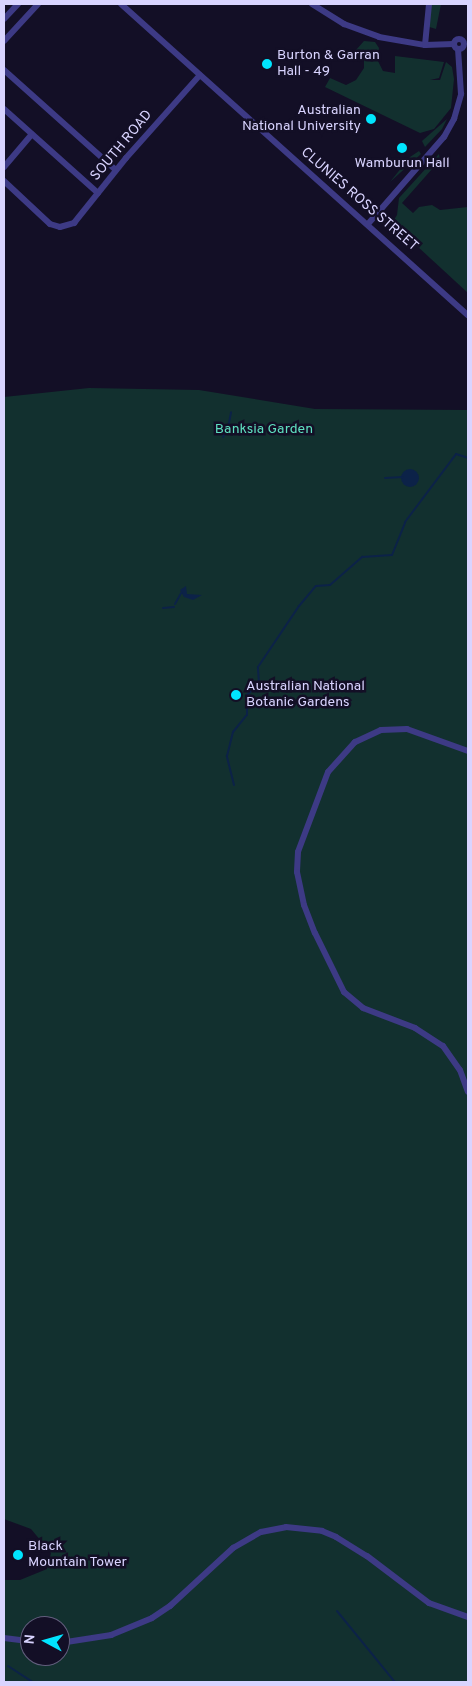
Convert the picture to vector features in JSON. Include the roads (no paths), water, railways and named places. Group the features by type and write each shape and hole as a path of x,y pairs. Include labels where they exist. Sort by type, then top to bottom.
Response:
{"street":[{"path":"4,19 18,4"},
{"path":"4,41 38,4"},
{"name":"CLUNIES ROSS STREET","path":"121,4 468,315"},
{"path":"312,4 353,28 403,43 456,46"},
{"path":"425,45 429,4"},
{"path":"368,224 444,137 454,119 462,80 456,46 459,39 466,42"},
{"path":"4,70 116,170"},
{"name":"SOUTH ROAD","path":"4,182 50,224 60,227 74,223 116,170 200,75"},
{"path":"4,109 98,193"},
{"path":"4,167 32,134"},
{"path":"468,751 407,729 381,730 356,742 328,772 298,852 297,872 304,905 336,980 344,992 363,1008 415,1028 443,1046 460,1070 468,1092"},
{"path":"70,1641 111,1635 152,1618 170,1606 233,1548 261,1532 286,1527 312,1529 336,1537 367,1556 429,1602 468,1616"},
{"path":"4,1638 20,1640"}],"water":[{"path":"410,469 416,472 419,478 416,484 410,487 404,484 401,478 404,472"},
{"path":"186,586 187,594 202,595 193,600 184,597 180,590"}],"waterway":[{"path":"223,437 228,428 231,412"},
{"path":"234,785 227,756 233,732 247,715 247,695 259,683 258,667 299,606 316,586 330,585 362,557 392,555 405,522 456,454 468,458"},
{"path":"385,478 403,477"},
{"path":"175,604 181,593"},
{"path":"163,608 174,607"},
{"path":"337,1611 395,1682"},
{"path":"8,1666 33,1682"}],"place":[{"name":"Burton & Garran Hall - 49","path":"267,64"},
{"name":"Australian National University","path":"371,119"},
{"name":"Wamburun Hall","path":"402,148"},
{"name":"Australian National Botanic Gardens","path":"236,695"},
{"name":"Black Mountain Tower","path":"18,1555"}],"park label":[{"name":"Banksia Garden","path":"264,430"}]}
